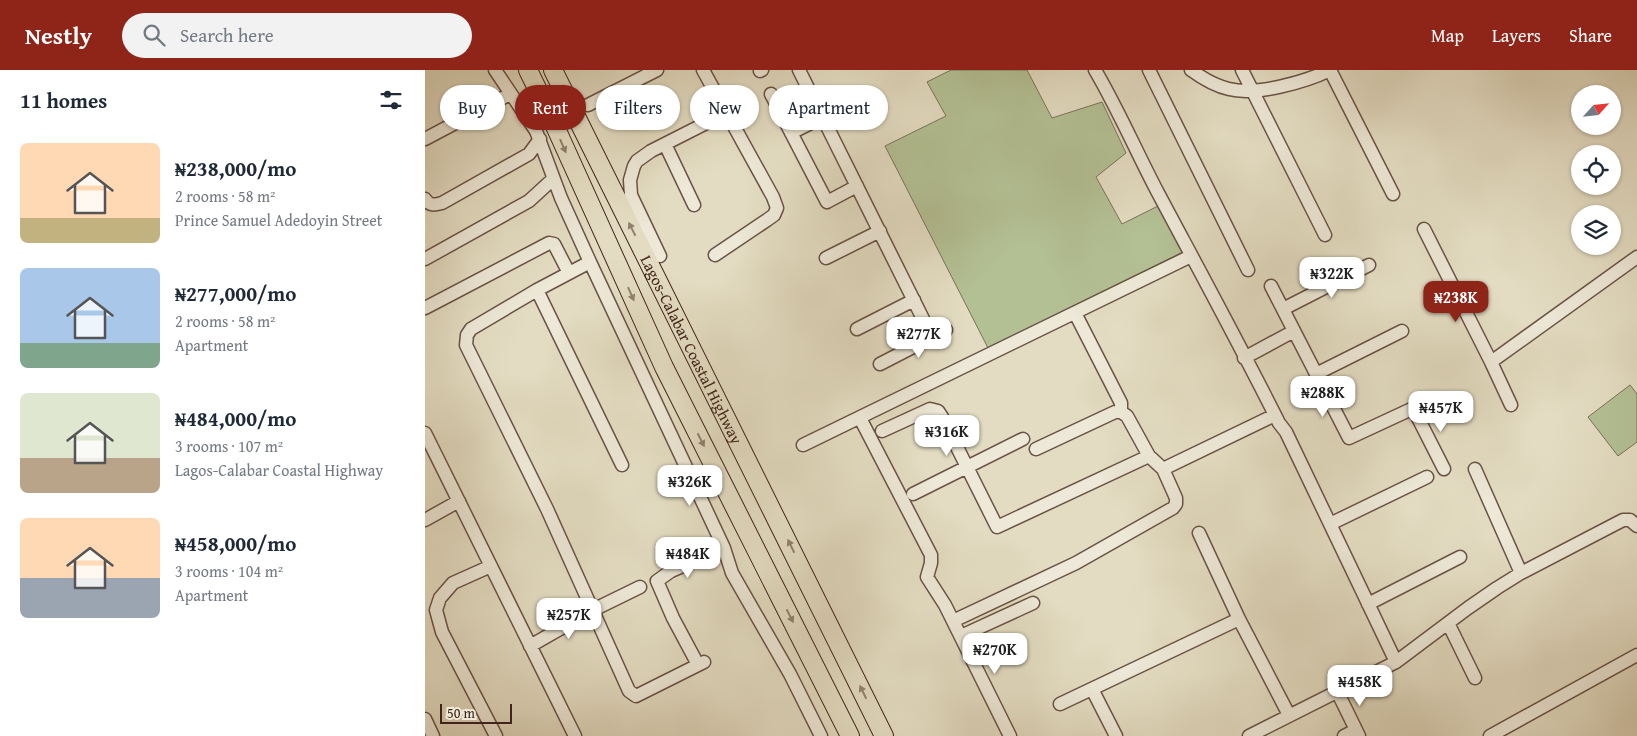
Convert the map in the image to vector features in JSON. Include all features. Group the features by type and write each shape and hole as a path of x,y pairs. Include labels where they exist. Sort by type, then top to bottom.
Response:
{"highway":[{"name":"Lagos-Calabar Coastal Highway","path":"528,70 664,367 850,736"},
{"name":"Lagos-Calabar Coastal Highway","path":"553,70 884,736"}],"street":[{"path":"495,70 531,122 553,179 724,548 732,573 790,674 821,736"},
{"path":"589,105 657,70"},
{"path":"703,70 711,85"},
{"path":"799,70 807,85"},
{"path":"1095,70 1108,91 1140,158 1191,256 1275,415 1286,432 1396,662"},
{"path":"1149,70 1248,270"},
{"path":"1191,70 1203,78 1228,89 1251,90 1290,84 1330,70 1393,194"},
{"path":"1242,70 1325,235"},
{"path":"425,139 510,94"},
{"path":"660,256 631,195 629,186 637,161 651,151 693,130"},
{"path":"715,255 774,215 777,208 773,197 736,130"},
{"path":"789,130 827,202 857,186"},
{"path":"791,133 797,130"},
{"path":"829,130 932,337"},
{"path":"425,199 433,205 442,203 529,154 539,140"},
{"path":"665,144 694,205"},
{"path":"425,259 529,201 538,195 553,179"},
{"path":"1424,229 1511,405"},
{"path":"826,258 880,231"},
{"path":"425,308 549,242 554,244 569,273"},
{"path":"803,446 1191,256"},
{"path":"1491,362 1637,257"},
{"path":"591,262 471,328 467,335 466,345 547,509 629,691 636,696 700,662 673,618 657,581 664,575 724,548"},
{"path":"1283,309 1369,265"},
{"path":"1271,286 1349,438 1431,400"},
{"path":"537,290 622,465"},
{"path":"857,329 914,300"},
{"path":"1075,313 1121,403 1121,412"},
{"path":"880,364 946,330"},
{"path":"1316,374 1402,331"},
{"path":"1245,358 1294,332"},
{"path":"1413,408 1444,470"},
{"path":"882,431 930,409 938,411 943,417 997,527 1149,456"},
{"path":"953,621 1075,563 1173,508 1176,504 1176,498 1163,469 1149,456 1127,416 1121,412 1115,412 1036,450"},
{"path":"1163,469 1275,415"},
{"path":"860,418 931,555 927,577 945,605 1010,736"},
{"path":"425,433 575,736"},
{"path":"913,494 1023,439"},
{"path":"1475,468 1521,573"},
{"path":"1330,524 1427,477"},
{"path":"425,520 459,501"},
{"path":"1249,736 1396,662 1489,593 1521,573 1623,520 1630,520 1637,526"},
{"path":"1199,533 1239,619 1289,715"},
{"path":"1368,604 1460,557"},
{"path":"491,566 453,583 440,598 436,610 442,632 495,736"},
{"path":"531,646 593,610 640,587"},
{"path":"961,636 1033,603"},
{"path":"1060,704 1239,619"},
{"path":"1448,623 1475,678"},
{"path":"1489,736 1637,655"},
{"path":"1092,689 1116,736"},
{"path":"1337,691 1357,733 1344,736"},
{"path":"425,719 433,736"}],"green space":[{"path":"951,70 1027,70 1052,118 1102,102 1126,153 1096,177 1122,224 1160,205 1187,250 988,348 885,146 946,116 927,82"},
{"path":"1630,385 1637,394 1637,442 1618,456 1588,417"}]}
